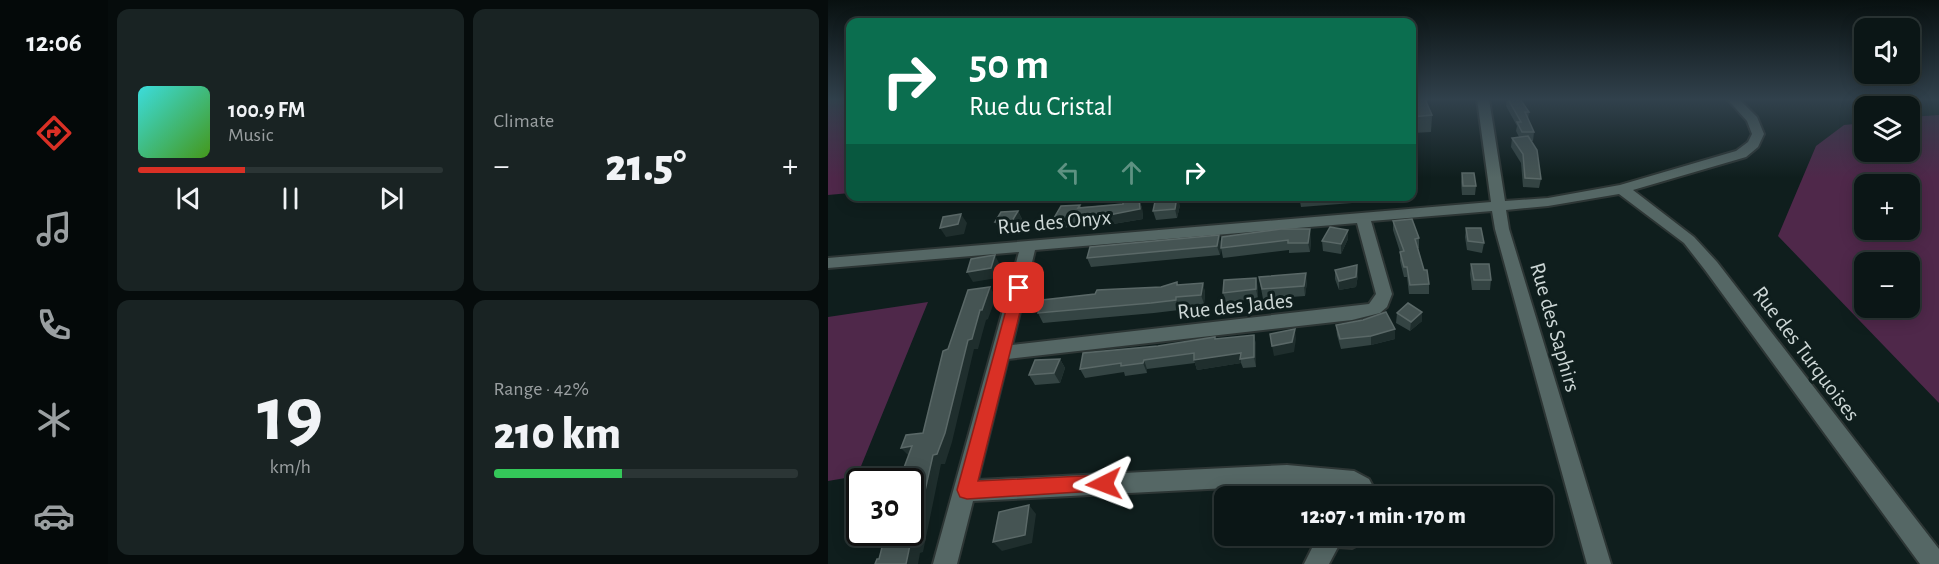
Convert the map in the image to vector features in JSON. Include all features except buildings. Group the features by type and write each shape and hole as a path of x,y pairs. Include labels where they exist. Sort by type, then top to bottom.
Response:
{"street":[{"name":"Rue des Saphirs","path":"1487,125 1502,229 1599,564"},
{"name":"Rue des Onyx","path":"828,263 1559,200 1622,189 1719,162 1748,149 1758,134 1754,125"},
{"name":"Rue des Turquoises","path":"1622,189 1689,240 1711,266 1935,564"},
{"name":"Rue des Jades","path":"1003,353 1353,314 1374,309 1381,303 1384,294 1363,218"},
{"path":"945,564 967,490 1029,245"},
{"path":"967,490 1287,475 1329,486"},
{"path":"1335,486 1351,479 1362,486"},
{"path":"1316,564 1326,546"}],"shaded area":[{"path":"828,125 846,125 846,193 828,195"},
{"path":"1844,125 1854,125 1854,162 1920,162 1920,125 1939,125 1939,403 1857,318 1920,318 1920,252 1854,252 1854,315 1778,236 1816,146"},
{"path":"928,302 860,468 846,468 846,478 828,481 828,317"}],"route":[{"path":"1019,288 967,490 1104,484"}]}
